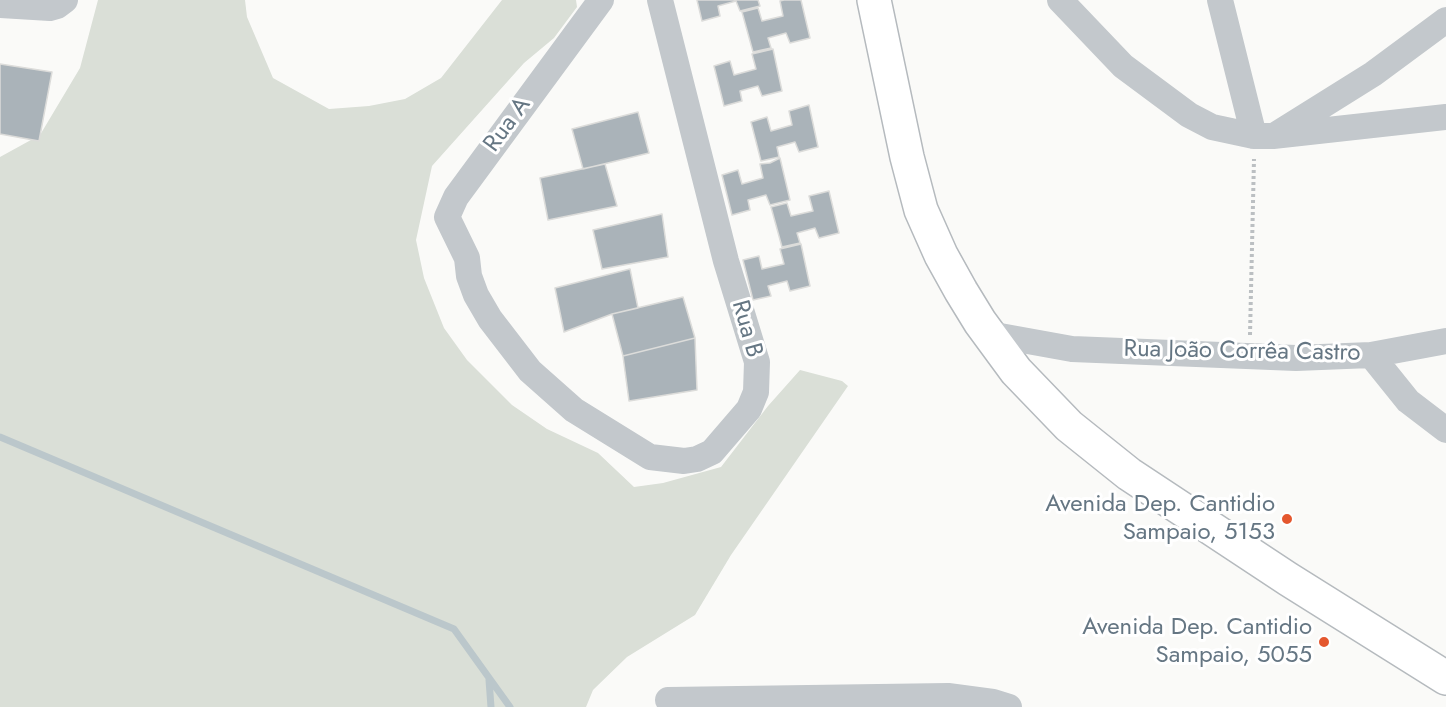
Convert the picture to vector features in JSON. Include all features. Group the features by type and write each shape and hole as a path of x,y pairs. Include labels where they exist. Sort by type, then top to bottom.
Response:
{"main road":[{"path":"874,0 907,157 921,210 941,255 980,322 1016,371 1069,426 1129,474 1288,579 1446,678"}],"street":[{"path":"0,5 50,9 65,0"},
{"name":"Rua A","path":"467,258 447,217 456,197 601,0"},
{"name":"Rua B","path":"467,258 476,295 490,319 530,371 574,410 650,457 668,461 684,461 697,459 712,452 750,409 756,392 757,362 726,261 660,0"},
{"path":"1060,0 1123,66 1189,115 1212,127 1264,136 1446,117"},
{"path":"1220,0 1264,136"},
{"path":"1264,136 1373,74 1446,20"},
{"name":"Rua João Corrêa Castro","path":"989,334 1072,349 1296,358 1371,355 1446,340"},
{"name":"Rua João Corrêa Castro","path":"1016,371 1052,353 1072,349"},
{"path":"1371,355 1407,401 1446,430"},
{"path":"668,700 948,696 993,702 1009,707"}],"path":[{"path":"1250,356 1264,136"}],"shaded area":[{"path":"98,0 245,0 247,17 273,78 329,109 369,106 405,99 441,78 502,0 576,0 577,7 554,38 524,63 432,166 416,240 424,278 444,328 467,360 512,405 547,429 598,453 634,487 663,483 721,467 768,406 800,370 842,381 848,386 731,555 695,615 627,657 593,690 586,707 0,707 0,157 40,135 80,68"}],"building":[{"path":"697,0 758,0 760,6 740,11 736,1 718,6 720,16 702,21"},
{"path":"801,0 810,38 790,43 786,33 768,38 771,48 753,52 742,12 758,8 762,21 783,16 780,1"},
{"path":"773,49 782,91 762,96 758,86 740,91 742,101 724,106 714,66 730,61 734,75 756,69 752,54"},
{"path":"0,64 52,72 39,141 0,134"},
{"path":"809,105 818,147 799,152 795,142 777,147 779,157 761,161 751,122 767,117 771,131 792,125 789,111"},
{"path":"638,112 649,153 583,169 572,129"},
{"path":"780,158 790,200 770,205 766,195 748,200 750,210 732,215 722,175 738,170 742,184 763,178 760,164 770,163"},
{"path":"605,164 617,206 548,220 540,178"},
{"path":"829,191 839,233 819,238 815,228 797,233 800,243 782,247 771,207 787,203 791,216 813,211 809,196"},
{"path":"662,214 668,257 602,269 593,230"},
{"path":"801,244 810,286 790,291 787,281 768,286 771,296 753,300 743,260 759,256 762,269 784,264 780,249"},
{"path":"630,269 638,308 612,314 564,332 555,288"},
{"path":"683,297 695,338 623,356 612,314"},
{"path":"695,338 697,390 629,401 623,356"}],"waterway":[{"path":"0,437 454,629 510,707"},
{"path":"489,680 491,707"}],"place":[{"name":"Avenida Dep. Cantidio Sampaio, 5153","path":"1287,519"},
{"name":"Avenida Dep. Cantidio Sampaio, 5055","path":"1324,642"}]}
